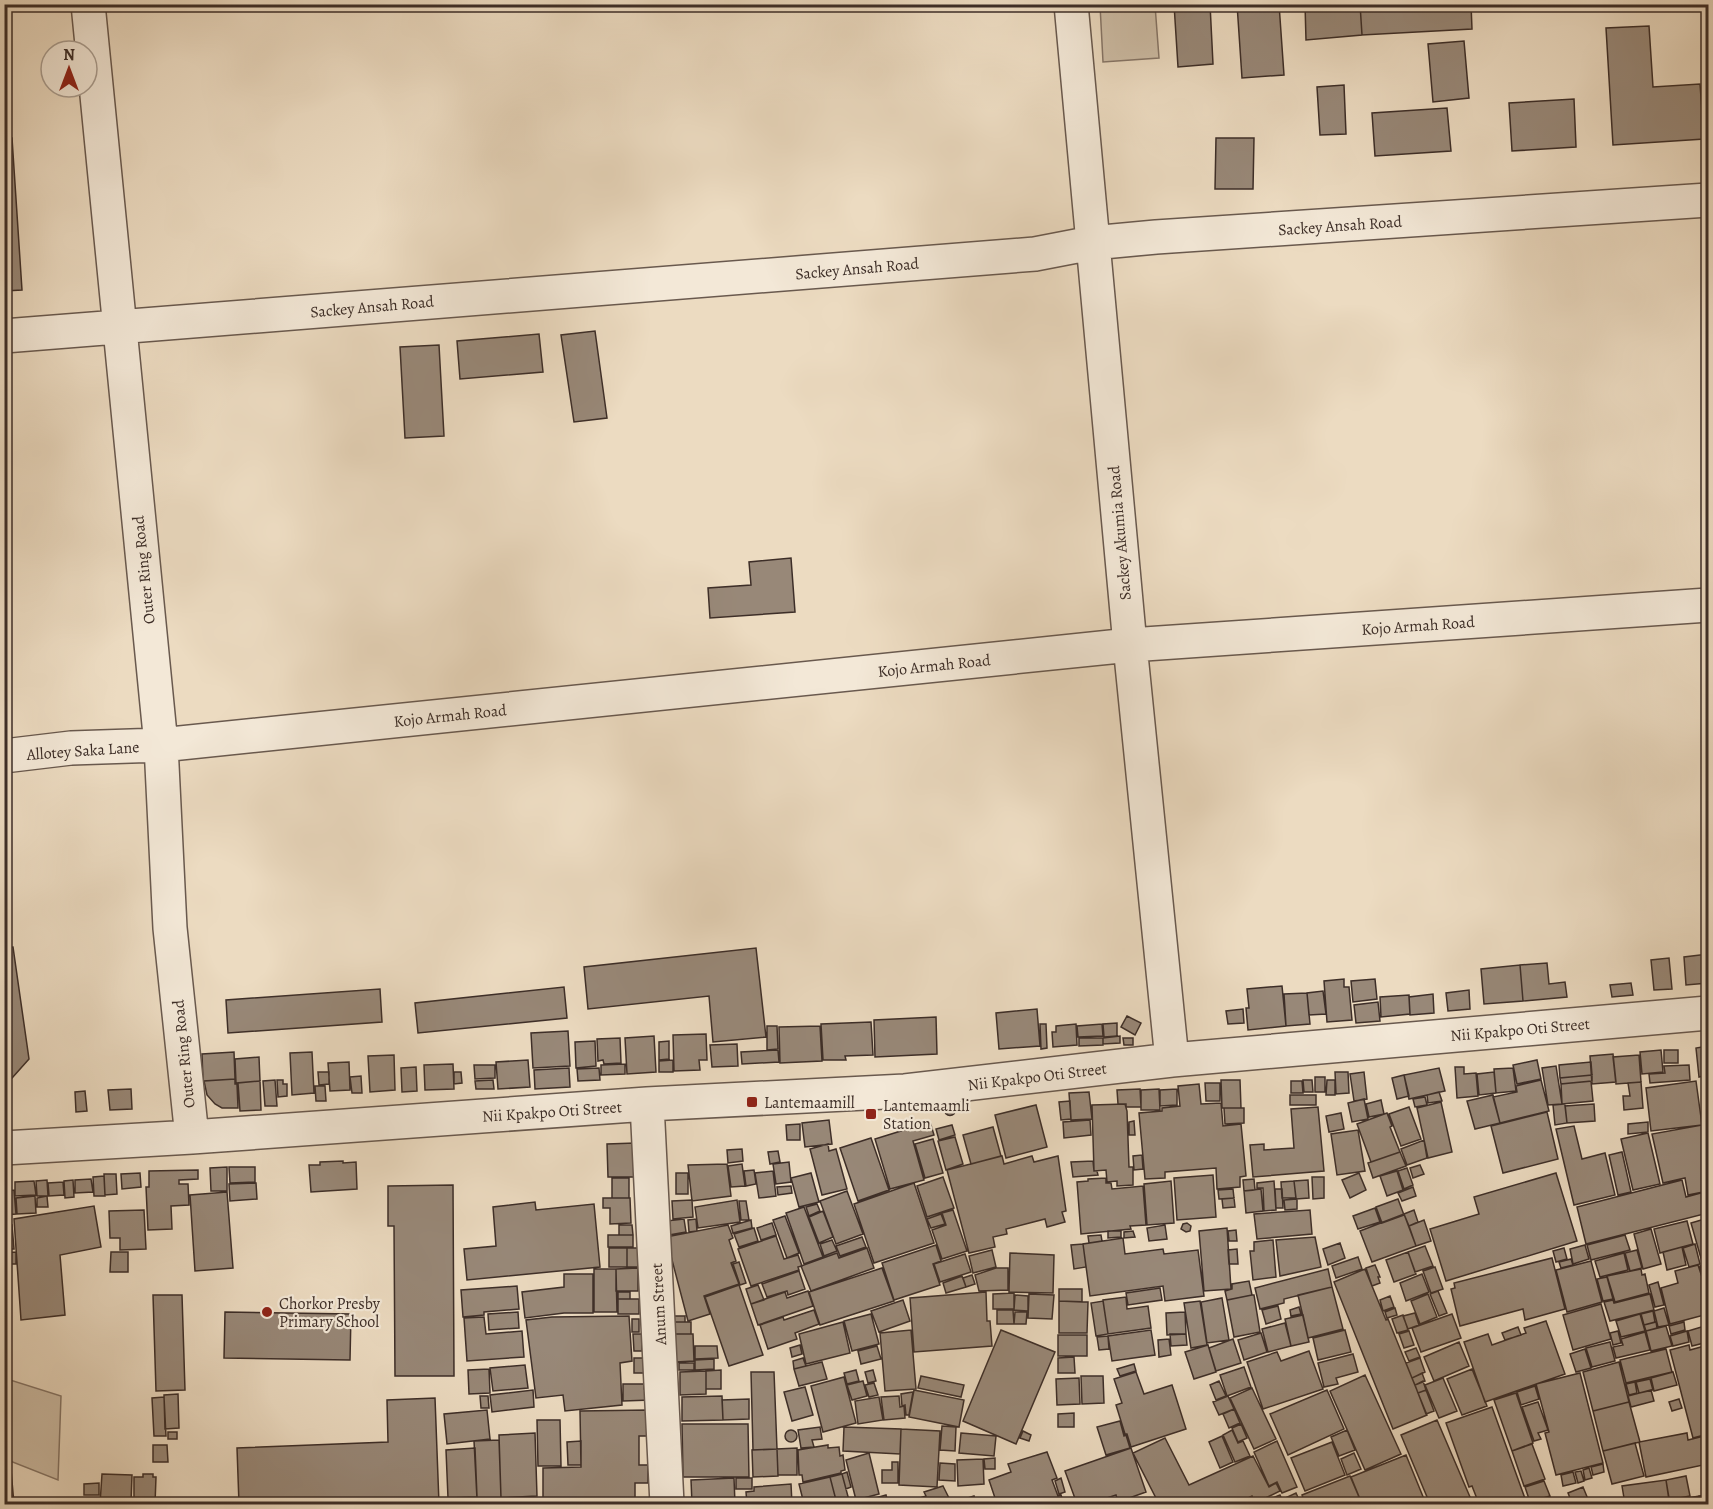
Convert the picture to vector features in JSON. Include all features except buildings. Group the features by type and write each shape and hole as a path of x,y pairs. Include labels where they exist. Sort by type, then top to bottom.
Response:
{"street":[{"name":"Outer Ring Road","path":"87,4 161,745 170,928 192,1137"},
{"name":"Sackey Akumia Road","path":"1071,4 1130,645 1172,1060"},
{"name":"Sackey Ansah Road","path":"4,336 1023,255 1092,243 1156,237 1708,200"},
{"name":"Kojo Armah Road","path":"161,745 1130,645 1708,604"},
{"name":"Allotey Saka Lane","path":"4,756 71,748 161,745"},
{"name":"Nii Kpakpo Oti Street","path":"4,1148 192,1137 647,1104 905,1091 1172,1060 1708,1013"},
{"name":"Anum Street","path":"647,1104 668,1504"}],"shaded area":[{"path":"1100,5 1155,5 1159,58 1103,62"},
{"path":"7,1311 10,1380 61,1396 58,1480 5,1459 4,1312"}],"place":[{"name":"Lantemaamill","path":"752,1102"},
{"name":"Lantemaamli Station","path":"871,1114"},
{"name":"Chorkor Presby Primary School","path":"267,1312"}]}
